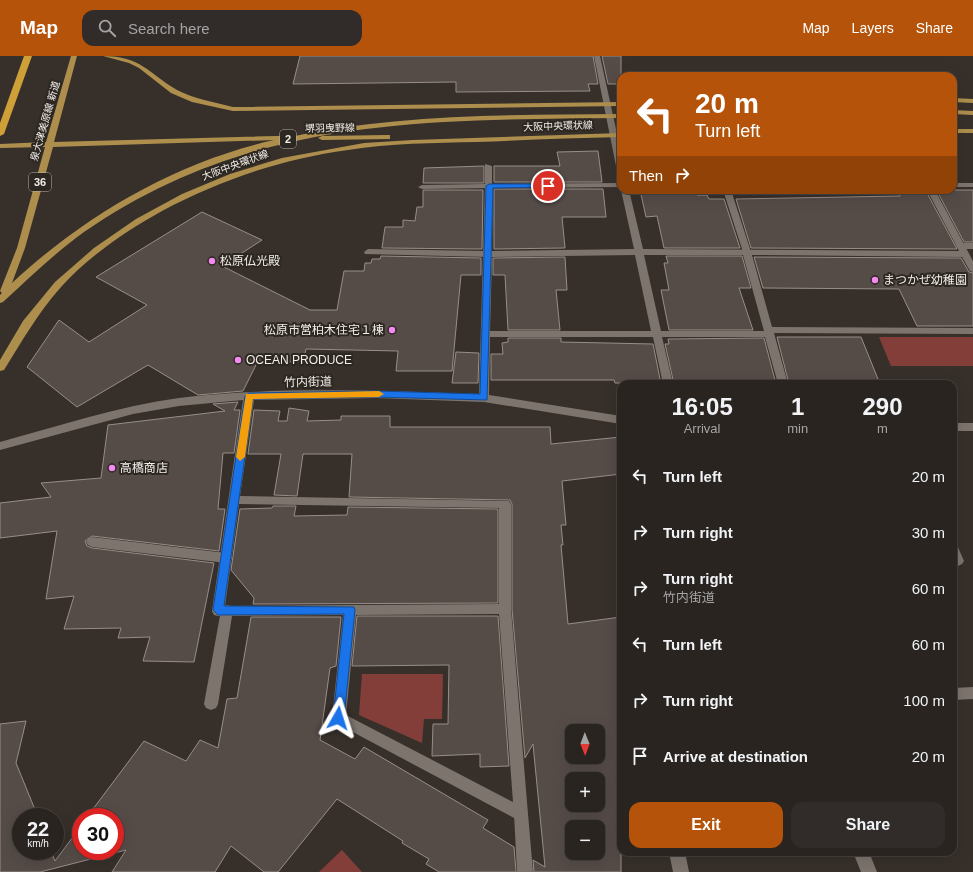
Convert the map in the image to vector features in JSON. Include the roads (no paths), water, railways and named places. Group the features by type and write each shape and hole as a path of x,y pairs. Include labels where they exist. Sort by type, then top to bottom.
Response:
{"highway":[{"path":"0,134 28,56"}],"main road":[{"name":"泉大津美原線 新道","path":"0,306 21,248 74,56"},
{"name":"大阪中央環状線","path":"106,56 120,59 141,67 174,90 195,100 232,109 617,104"},
{"path":"957,100 973,101"},
{"path":"957,112 973,113"},
{"name":"大阪中央環状線","path":"0,300 35,266 66,240 110,211 165,181 249,150 324,132 396,122 617,116"},
{"path":"957,131 973,132"},
{"name":"堺羽曳野線","path":"0,146 249,138 588,135"},
{"name":"大阪中央環状線","path":"0,368 32,316 80,263 130,226 169,203 213,184 283,160 351,147 418,142 617,135"}],"street":[{"path":"597,56 606,104 617,135"},
{"path":"484,398 488,254 488,166"},
{"path":"422,187 617,185"},
{"path":"957,185 973,185"},
{"path":"626,194 667,380"},
{"path":"728,194 747,252 781,380"},
{"path":"933,194 973,269"},
{"path":"368,252 488,254 962,250 973,246"},
{"path":"486,334 973,331"},
{"name":"竹内街道","path":"0,446 133,410 179,402 249,396 376,394 484,398 617,419"},
{"path":"249,396 218,610 505,609"},
{"path":"957,427 973,427"},
{"path":"234,500 505,504 505,609 526,872"},
{"path":"92,542 226,558"},
{"path":"211,704 227,610"},
{"path":"350,610 338,718 521,814"},
{"path":"957,694 973,693"},
{"path":"678,856 681,872"},
{"path":"863,856 869,872"}],"place":[{"name":"松原仏光殿","path":"212,261"},
{"name":"まつかぜ幼稚園","path":"875,280"},
{"name":"松原市営柏木住宅１棟","path":"392,330"},
{"name":"OCEAN PRODUCE","path":"238,360"},
{"name":"高橋商店","path":"112,468"}]}
